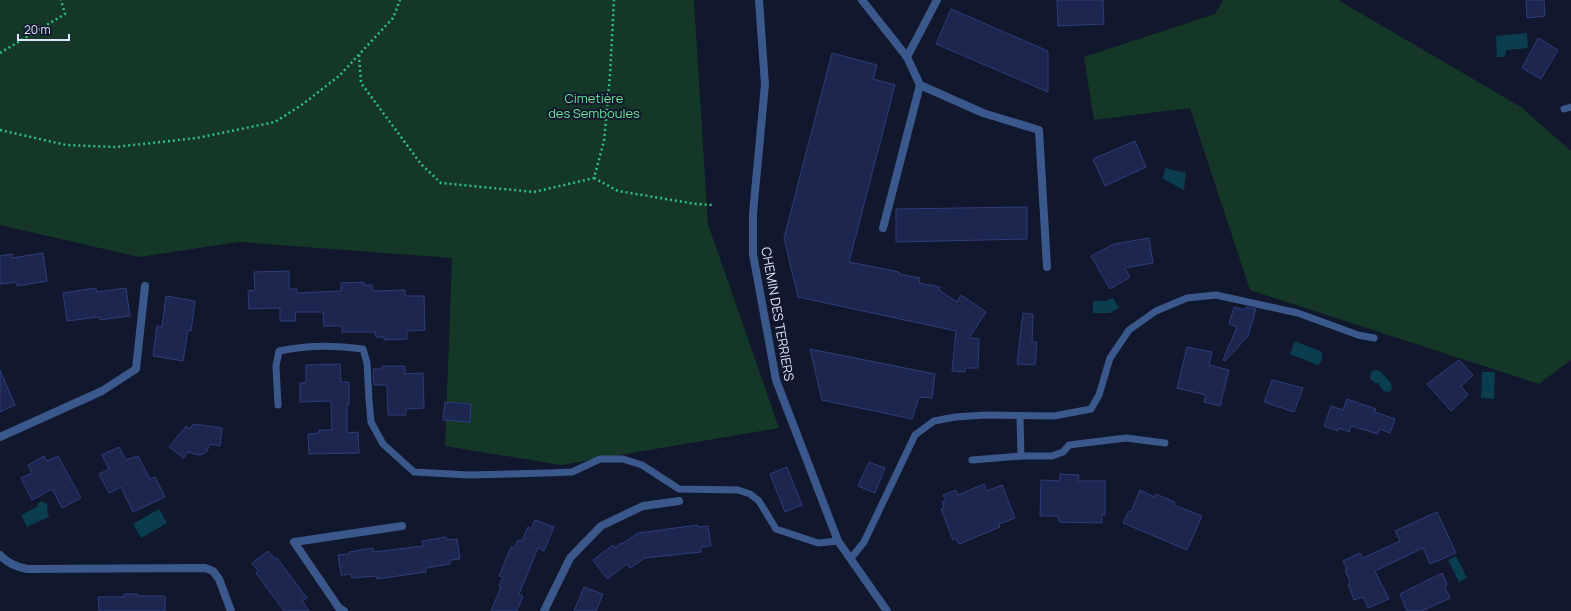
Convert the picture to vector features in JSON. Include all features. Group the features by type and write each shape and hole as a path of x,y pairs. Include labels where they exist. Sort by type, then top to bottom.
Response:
{"street":[{"name":"CHEMIN DES TERRIERS","path":"759,0 765,85 753,213 753,254 776,380 838,541 886,610"},
{"path":"862,0 907,57 920,85 883,228"},
{"path":"907,57 937,0"},
{"path":"920,85 983,113 1039,130 1047,267"},
{"path":"0,437 102,391 136,369 145,286"},
{"path":"544,611 570,558 601,526 643,506 678,501"},
{"path":"344,611 340,608 294,542 402,526"},
{"path":"0,555 3,559 17,567 27,569 205,568 213,571 219,579 231,611"}],"lane":[{"path":"851,558 864,542 915,435 934,421 986,415 1054,416 1091,410 1099,395 1110,358 1130,330 1156,311 1187,298 1216,295 1298,313 1358,335 1374,338"},
{"path":"278,405 276,366 279,351 292,348 337,346 363,349 367,363 371,422 383,444 414,472 469,475 572,472 600,459 623,459 642,465 679,489 738,490 750,494 759,501 776,529 818,543 838,541"},
{"path":"1020,416 1021,456"},
{"path":"972,460 1021,456 1052,456 1063,452 1069,445 1126,438 1165,443"}],"path":[{"path":"0,53 65,14 60,0"},
{"path":"0,130 66,145 115,147 197,138 275,122 303,104 339,76 393,18 400,0"},
{"path":"594,178 604,141 610,75 614,0"},
{"path":"359,55 361,83 421,164 442,183 534,192 594,178 618,191 696,204 713,205"}],"green space":[{"name":"Cimetière des Semboules","path":"0,0 694,0 708,224 779,428 561,465 445,446 452,258 239,242 139,257 0,225"},
{"path":"1223,0 1338,0 1521,107 1571,151 1571,360 1539,384 1250,290 1190,108 1094,120 1084,57 1215,14"}],"water":[{"path":"1527,33 1528,48 1506,50 1505,57 1497,57 1496,36"},
{"path":"1165,168 1186,173 1184,190 1163,179"},
{"path":"1113,298 1119,308 1110,313 1093,313 1093,301 1105,301"},
{"path":"1295,341 1322,352 1322,360 1318,365 1290,354"},
{"path":"1375,370 1380,371 1391,383 1392,389 1389,392 1383,391 1378,383 1375,383 1370,378 1371,372"},
{"path":"1482,372 1495,372 1494,399 1481,398"},
{"path":"42,501 48,505 47,511 49,517 27,527 21,515 37,507 38,503"},
{"path":"159,509 167,523 141,538 133,524"},
{"path":"1456,556 1467,578 1459,582 1448,560"}],"building":[{"path":"1057,0 1103,0 1104,24 1058,26"},
{"path":"1526,0 1544,0 1545,16 1527,18"},
{"path":"951,9 1048,51 1048,92 936,44"},
{"path":"1538,38 1558,50 1541,79 1522,68"},
{"path":"832,53 877,65 873,79 895,85 849,262 899,272 899,274 920,278 919,283 940,287 939,290 957,302 961,295 986,312 969,338 979,339 978,368 965,368 965,372 952,371 956,331 798,297 784,238"},
{"path":"1135,141 1146,167 1105,186 1093,159"},
{"path":"1027,207 1027,239 896,242 896,209"},
{"path":"1149,238 1153,263 1125,268 1130,277 1110,289 1091,256 1114,244"},
{"path":"43,253 47,281 17,286 16,282 0,284 0,256 12,254 12,258"},
{"path":"289,271 289,289 297,289 297,293 341,291 341,283 364,282 364,285 372,285 373,291 405,290 405,296 424,296 425,330 407,331 407,339 384,340 384,337 376,337 375,332 342,332 342,326 324,326 323,312 295,312 296,321 280,321 280,308 249,309 248,291 255,290 254,272"},
{"path":"96,288 97,292 126,288 130,316 100,320 100,317 67,321 63,293"},
{"path":"166,296 195,301 191,331 188,330 183,361 153,356 157,326 162,327"},
{"path":"1234,307 1245,310 1246,307 1256,309 1248,336 1225,361 1223,360 1237,327 1229,324"},
{"path":"1023,313 1033,314 1032,342 1037,342 1035,365 1017,364"},
{"path":"1187,347 1212,352 1209,365 1229,370 1220,406 1204,402 1206,395 1177,388"},
{"path":"810,349 935,374 932,398 919,397 912,419 822,400"},
{"path":"1459,360 1473,375 1461,386 1468,395 1451,411 1427,384"},
{"path":"340,364 341,382 349,382 347,433 358,432 359,453 309,454 308,434 319,433 319,430 332,430 331,401 300,402 300,383 306,383 306,365"},
{"path":"382,366 405,366 405,374 423,373 424,408 406,409 406,415 388,415 387,385 374,385 373,369 382,369"},
{"path":"0,370 15,405 0,412"},
{"path":"1272,380 1303,388 1294,412 1264,402"},
{"path":"1347,399 1376,409 1375,412 1395,419 1390,433 1379,429 1378,434 1351,426 1349,432 1339,428 1338,431 1324,426 1331,406 1343,410"},
{"path":"445,402 471,404 470,422 443,420"},
{"path":"194,424 222,428 220,446 210,444 207,451 203,454 198,455 188,452 184,458 169,447 186,426 189,429"},
{"path":"119,447 126,460 138,456 150,479 155,477 165,497 133,512 121,487 109,493 99,474 109,469 102,455"},
{"path":"44,456 47,461 58,456 81,498 62,508 52,489 32,500 21,478 32,473 28,465"},
{"path":"869,462 885,468 875,493 858,486"},
{"path":"787,467 802,505 785,512 770,474"},
{"path":"1060,474 1079,475 1078,481 1105,481 1105,515 1102,514 1102,523 1059,522 1058,516 1040,516 1041,480 1060,481"},
{"path":"984,484 987,491 1002,485 1015,518 999,524 1000,527 959,544 956,538 953,540 941,509 944,508 942,502 946,501 943,495 956,490 958,495"},
{"path":"1140,490 1154,497 1156,494 1175,502 1174,505 1202,516 1187,550 1123,523 1129,511 1131,512"},
{"path":"1437,512 1456,553 1430,564 1423,548 1375,571 1389,599 1368,608 1363,597 1354,600 1348,584 1350,582 1345,570 1347,569 1343,561 1360,553 1363,558 1400,541 1395,531"},
{"path":"535,520 554,527 544,551 538,548 519,594 523,596 517,611 491,611 501,587 499,586 503,577 499,576 511,547 514,548 518,540 522,541 528,527 531,529"},
{"path":"698,525 698,527 708,526 711,546 701,547 701,552 645,558 630,568 627,564 607,579 593,560 613,545 615,548 638,533"},
{"path":"446,537 447,540 457,539 460,559 450,560 450,564 426,568 426,572 377,579 376,576 352,578 351,574 341,575 338,555 373,548 373,552 423,546 422,541"},
{"path":"268,551 275,559 277,558 307,598 302,601 309,611 284,611 256,573 258,571 252,563"},
{"path":"1442,573 1447,584 1445,587 1450,598 1422,611 1407,611 1400,594"},
{"path":"584,587 603,594 596,611 574,611"},
{"path":"124,594 138,594 138,596 165,596 165,611 99,611 98,597 124,597"}]}
